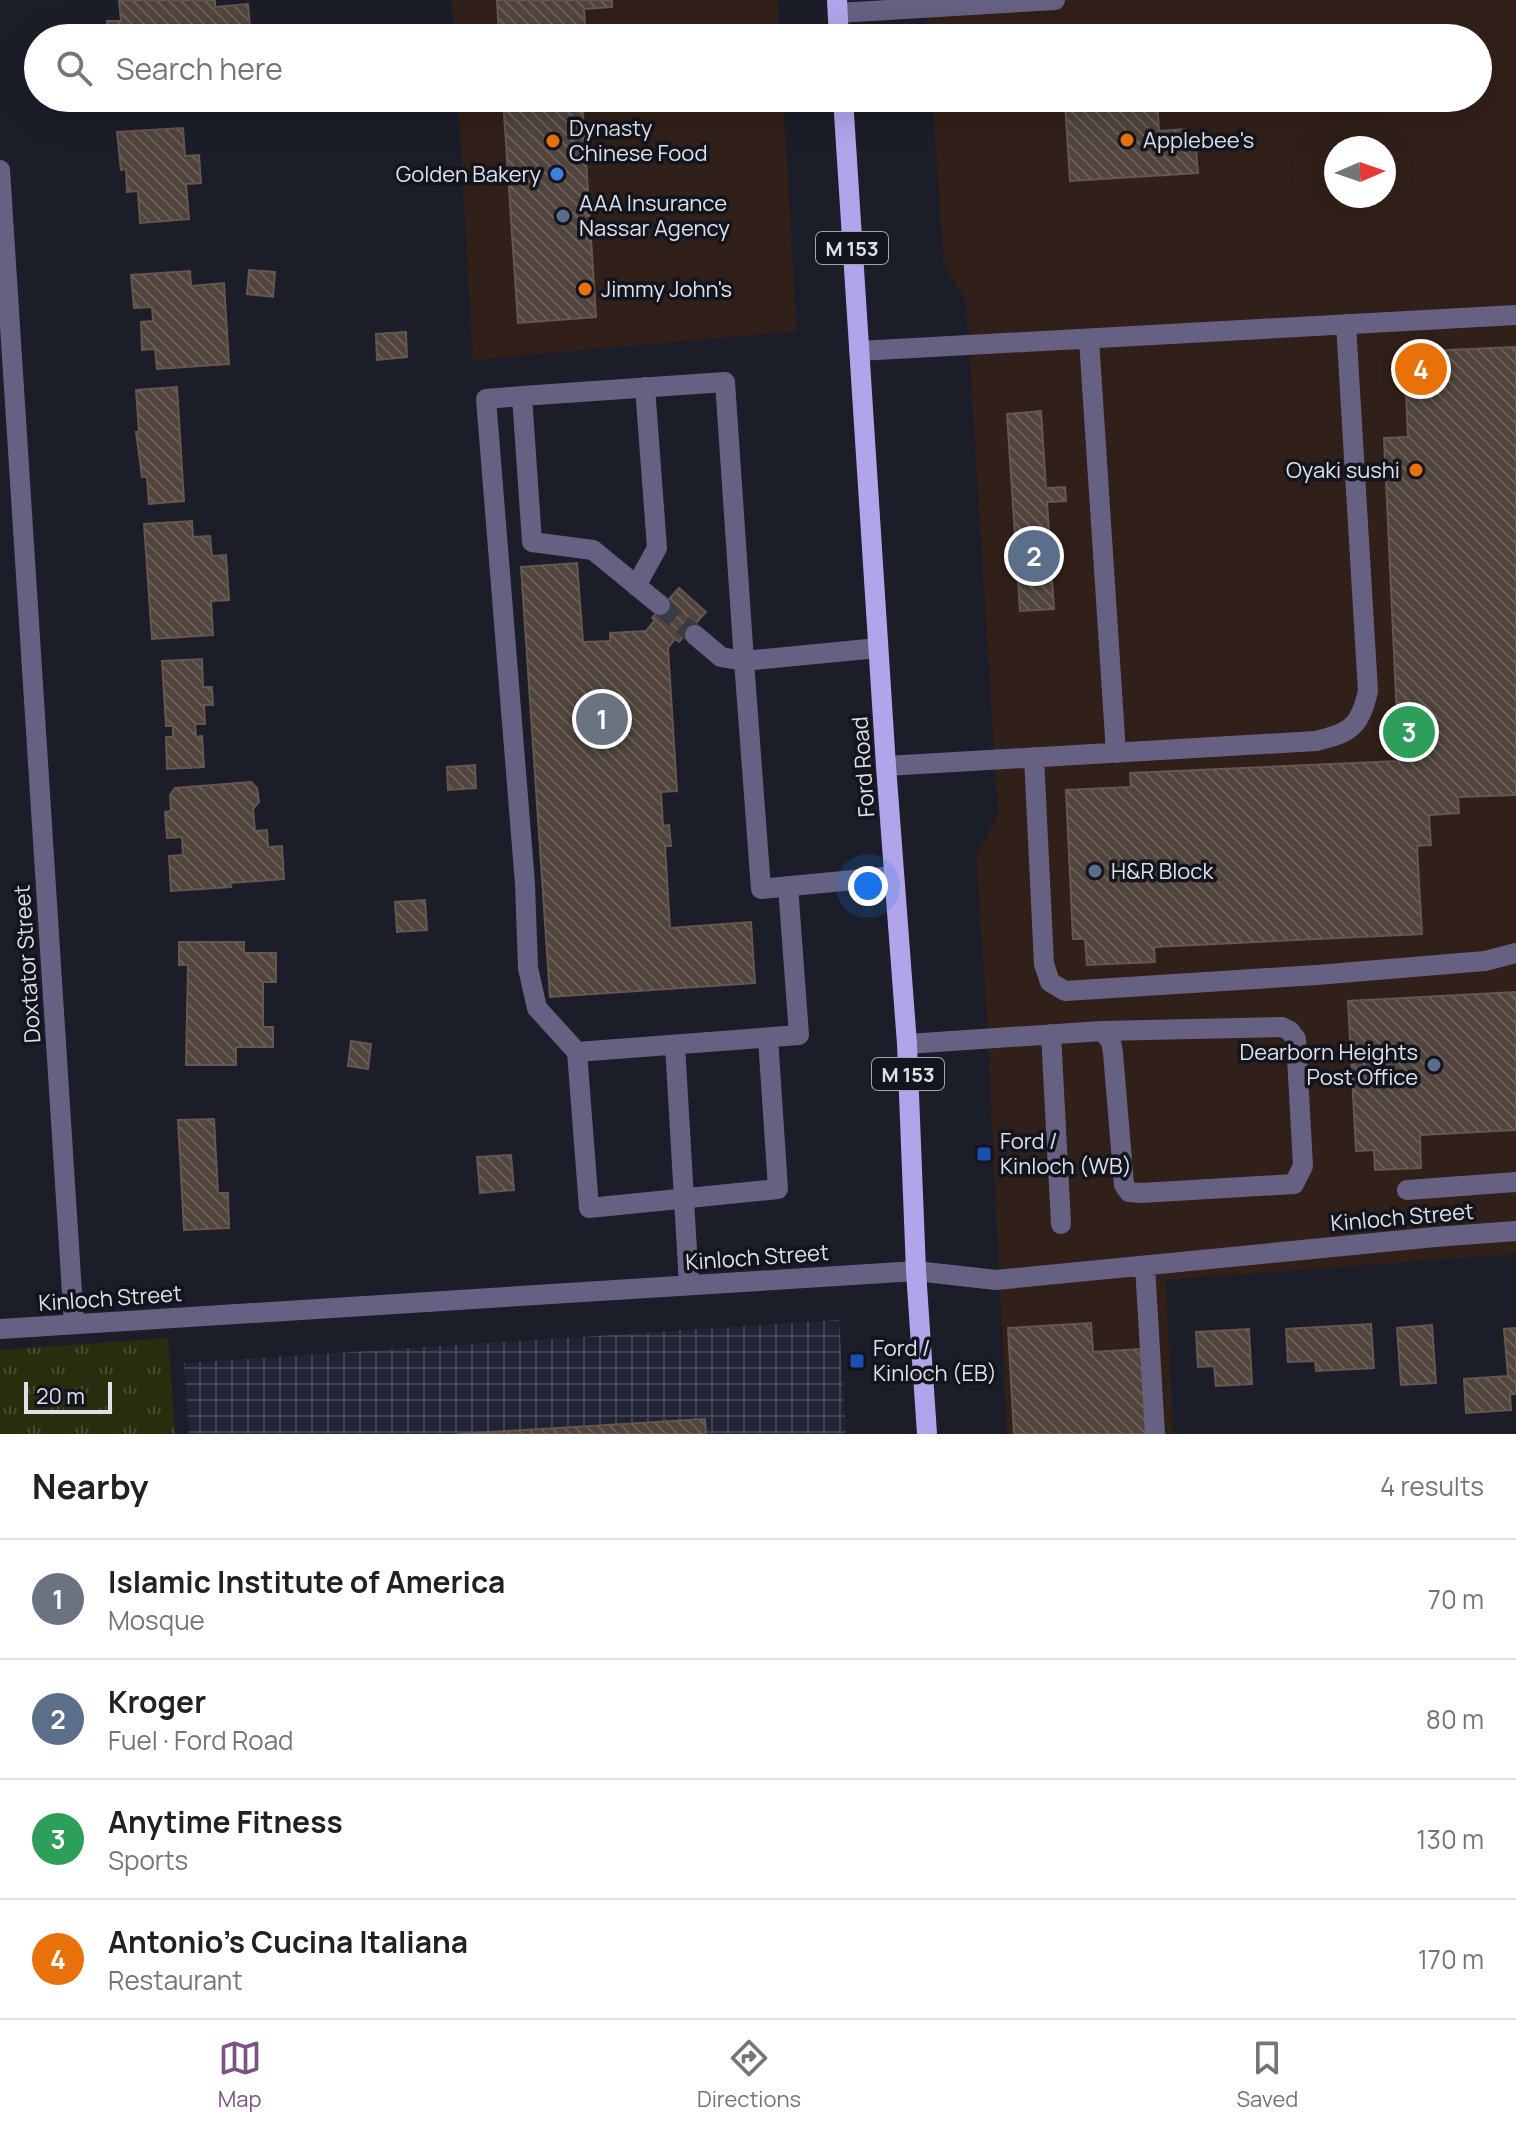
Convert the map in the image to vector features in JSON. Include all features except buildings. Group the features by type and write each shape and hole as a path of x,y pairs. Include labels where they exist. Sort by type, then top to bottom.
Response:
{"main road":[{"name":"Ford Road","path":"844,112 907,1044 916,1271 927,1434"}],"street":[{"path":"837,6 1055,0"},
{"name":"Doxtator Street","path":"0,170 74,1324"},
{"path":"859,351 1516,315"},
{"path":"886,766 1316,741 1336,737 1353,726 1359,719 1368,691 1346,324"},
{"path":"1089,339 1116,753"},
{"path":"768,1038 778,1189 589,1208 577,1052 537,1008 528,968 525,884 486,399 725,382 761,889 894,876"},
{"path":"636,586 657,548 645,387"},
{"path":"522,396 532,542 593,550 660,605"},
{"path":"695,635 721,657 744,661 878,648"},
{"path":"1034,757 1044,964 1050,982 1065,991 1485,961 1516,953"},
{"path":"577,1052 799,1035 788,886"},
{"path":"907,1044 1102,1031 1282,1027 1296,1039 1303,1166 1294,1184 1129,1192 1124,1185 1111,1041 1102,1031"},
{"path":"1051,1034 1061,1224"},
{"path":"675,1045 689,1285"},
{"path":"1407,1190 1516,1182"},
{"name":"Kinloch Street","path":"0,1329 916,1271 996,1280 1516,1231"},
{"path":"1145,1266 1155,1434"}],"shaded area":[{"path":"452,0 778,0 779,24 453,24"},
{"path":"925,0 1516,0 1516,1254 1166,1280 1173,1434 1007,1434 976,856 998,814 966,301 944,265 933,112 1492,112 1492,24 927,24"},
{"path":"459,112 784,112 797,331 473,360"},
{"path":"839,1320 846,1434 189,1434 184,1363"}],"green space":[{"path":"168,1338 175,1434 0,1434 0,1350"}],"tunnel":[{"path":"660,605 695,635"}],"place":[{"name":"Applebee's","path":"1127,140"},
{"name":"Dynasty Chinese Food","path":"553,141"},
{"name":"Golden Bakery","path":"557,174"},
{"name":"AAA Insurance Nassar Agency","path":"563,216"},
{"name":"Jimmy John's","path":"585,289"},
{"name":"Antonio's Cucina Italiana","path":"1421,369"},
{"name":"Oyaki sushi","path":"1416,470"},
{"name":"Kroger","path":"1034,556"},
{"name":"Islamic Institute of America","path":"602,719"},
{"name":"Anytime Fitness","path":"1409,732"},
{"name":"H&R Block","path":"1095,871"},
{"name":"Dearborn Heights Post Office","path":"1434,1065"},
{"name":"Ford / Kinloch (WB)","path":"984,1154"},
{"name":"Ford / Kinloch (EB)","path":"857,1361"}]}
